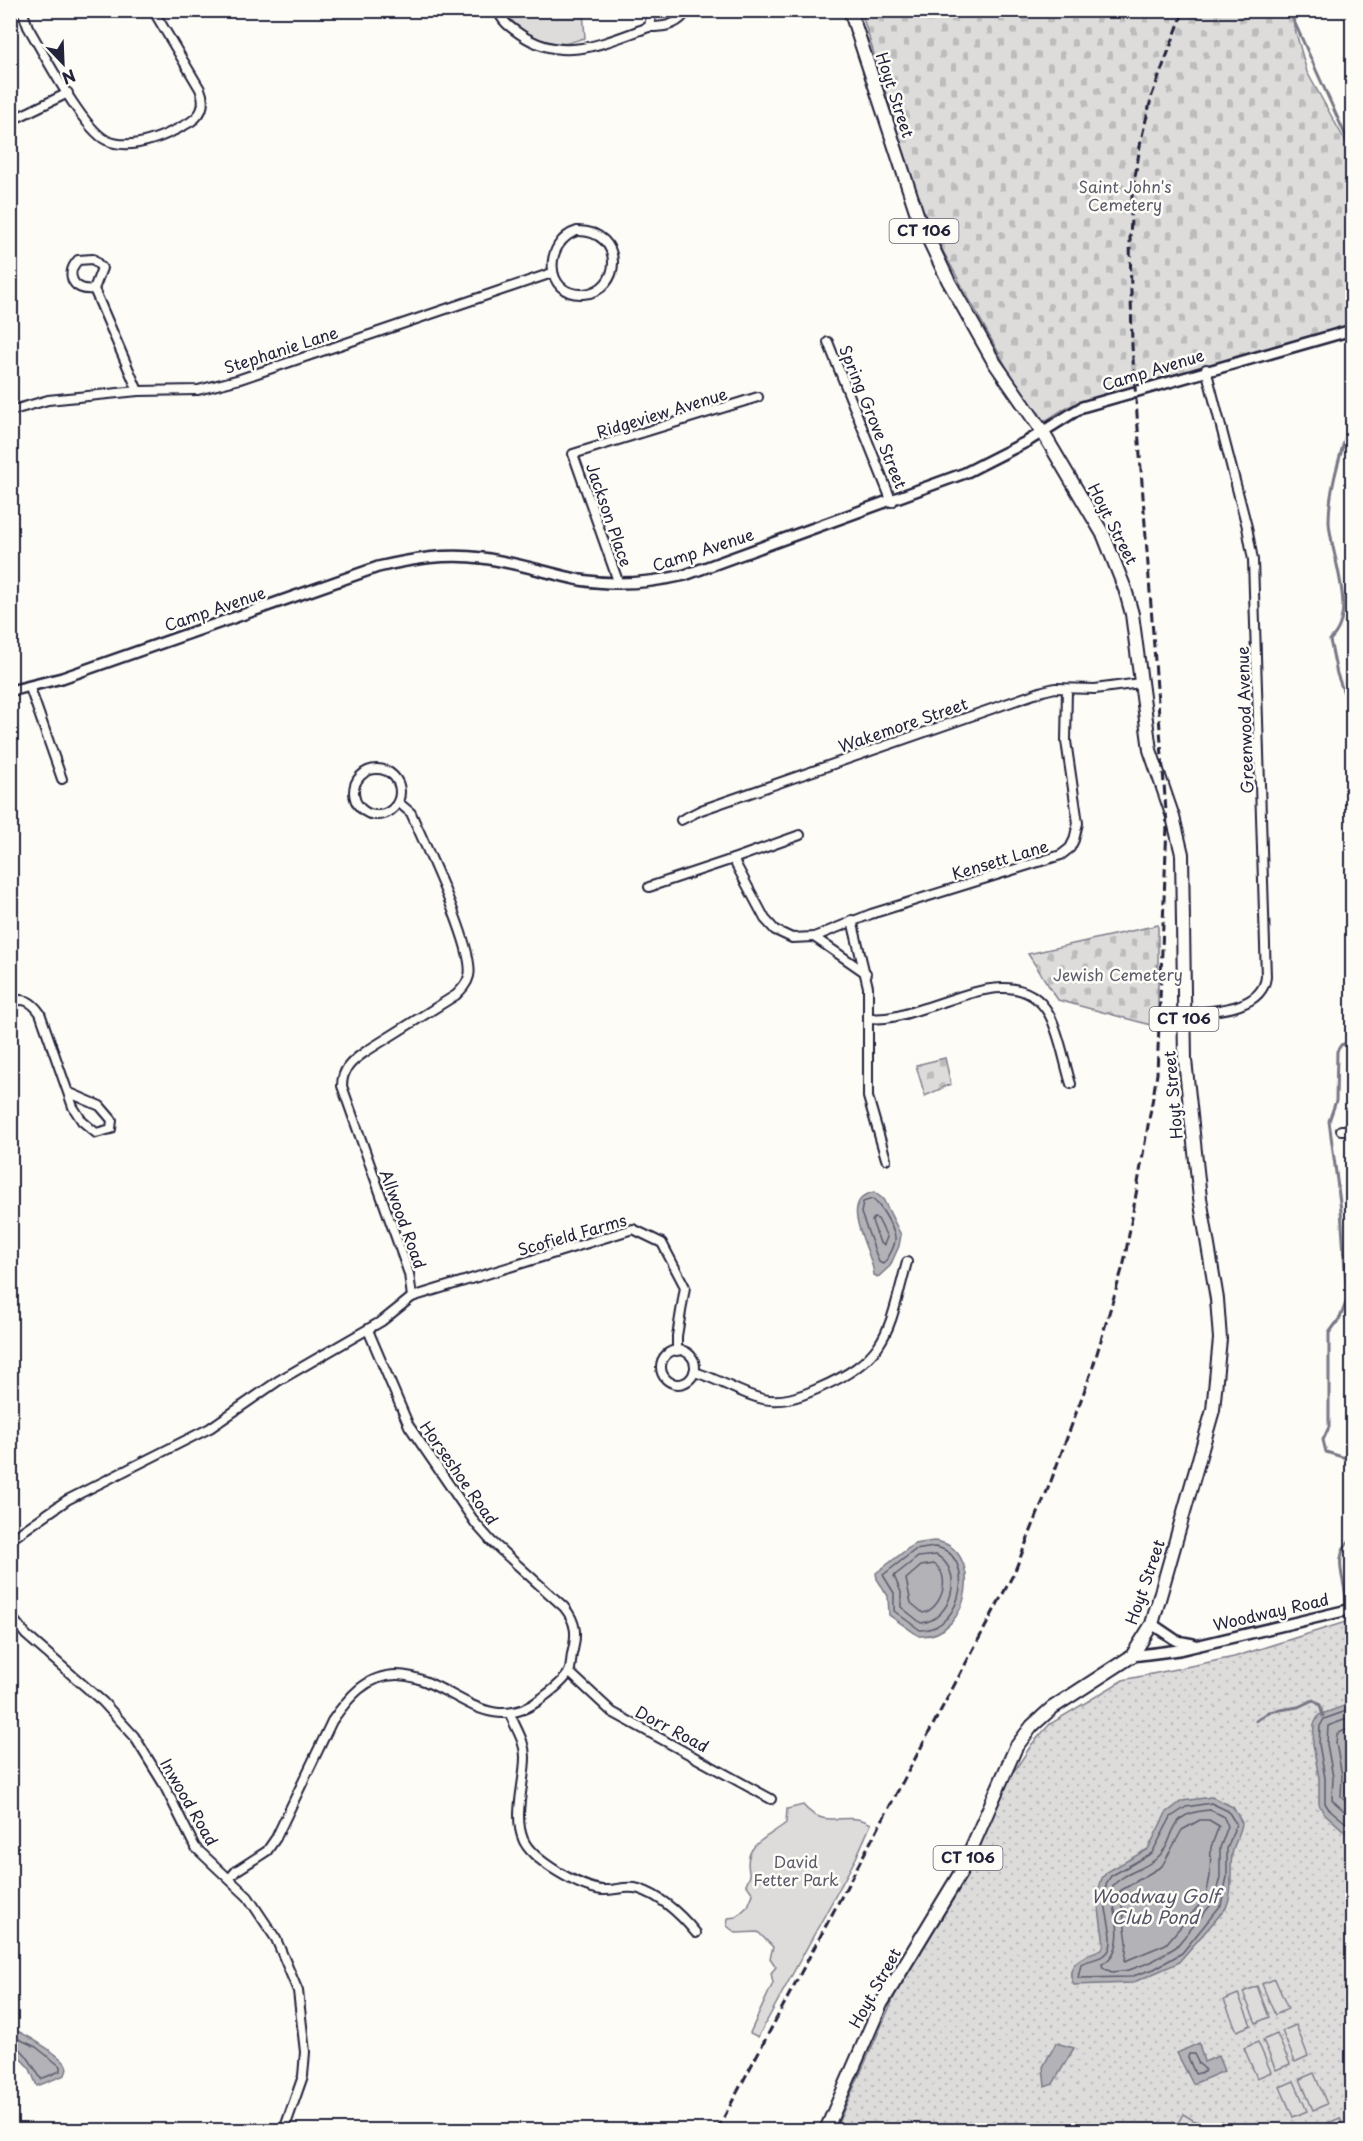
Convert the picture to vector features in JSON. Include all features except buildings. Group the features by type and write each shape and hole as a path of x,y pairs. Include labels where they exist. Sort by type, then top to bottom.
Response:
{"main road":[{"name":"Hoyt Street","path":"826,2130 881,2004 952,1890 1016,1747 1032,1726 1052,1708 1132,1656 1152,1624 1213,1410 1220,1349 1219,1314 1196,1165 1185,1060 1182,854 1173,817 1153,763 1132,614 1116,560 1042,431 994,362 948,280 918,217 850,10"}],"street":[{"path":"22,10 28,27 90,127 105,140 120,144 144,142 167,134 200,114 205,101 153,10"},
{"path":"498,10 501,20 534,44 551,50 567,51 602,43 649,27 662,27 679,21 684,15 683,10"},
{"path":"649,27 652,10"},
{"path":"10,121 68,93"},
{"path":"572,233 596,234 609,244 613,266 605,284 593,292 584,294 568,292 554,280 552,273 556,251 563,239 572,233"},
{"path":"94,289 87,290 73,283 70,273 78,260 93,259 102,268 94,289 138,391"},
{"name":"Stephanie Lane","path":"10,411 48,400 138,391 198,390 240,379 552,273"},
{"name":"Camp Avenue","path":"10,691 30,688 378,567 412,559 479,557 582,580 619,584 651,583 685,575 892,502 964,473 1082,407 1206,369 1353,330"},
{"name":"Spring Grove Street","path":"828,342 892,502"},
{"name":"Greenwood Avenue","path":"1184,1014 1250,1001 1264,987 1266,969 1253,560 1247,527 1206,369"},
{"name":"Ridgeview Avenue","path":"573,454 758,397"},
{"name":"Jackson Place","path":"573,454 619,584"},
{"name":"Wakemore Street","path":"681,820 701,810 1031,694 1055,688 1140,683"},
{"path":"30,688 62,779"},
{"name":"Kensett Lane","path":"733,859 765,919 775,930 792,938 814,937 852,920 1052,858 1070,848 1078,823 1066,741 1067,689"},
{"name":"Allwood Road","path":"384,770 396,780 400,795 398,802 382,815 368,813 358,804 356,784 364,773 384,770"},
{"name":"Allwood Road","path":"398,802 411,813 461,936 470,967 466,984 456,995 352,1061 342,1078 342,1086 409,1274 412,1297"},
{"path":"649,886 800,835"},
{"path":"852,920 866,973 870,1018 868,1097 886,1159"},
{"path":"814,937 866,973"},
{"path":"870,1018 888,1019 994,988 1020,989 1037,998 1049,1014 1071,1084"},
{"path":"10,1003 21,999 30,1002 40,1013 76,1112 87,1127 102,1134 111,1129 112,1120 105,1110 70,1093"},
{"path":"1341,1130 1353,1130"},
{"name":"Scofield Farms","path":"412,1297 633,1229 662,1243 685,1287 677,1336 677,1351 663,1360 664,1377 668,1381 679,1384 689,1380 694,1372"},
{"path":"677,1351 691,1357 694,1372 752,1396 774,1401 803,1395 838,1380 858,1368 883,1341 907,1262"},
{"path":"10,1540 66,1500 210,1428 278,1381 368,1330 412,1297"},
{"name":"Horseshoe Road","path":"368,1330 409,1426 476,1524 491,1541 564,1607 573,1620 575,1640 569,1672"},
{"name":"Woodway Road","path":"1132,1656 1157,1654 1352,1609"},
{"name":"Inwood Road","path":"10,1615 26,1635 87,1687 125,1726 144,1750 195,1847 230,1878 260,1912 290,1967 303,2016 305,2066 284,2130"},
{"name":"Woodway Road","path":"1152,1624 1177,1641 1195,1645"},
{"path":"230,1878 236,1871 256,1860 272,1845 333,1721 345,1702 362,1686 395,1675 408,1677 472,1705 510,1714 539,1701 569,1672"},
{"name":"Dorr Road","path":"569,1672 612,1712 771,1799"},
{"path":"510,1714 523,1742 525,1756 520,1825 523,1839 528,1847 564,1875 585,1886 606,1890 629,1887 640,1889 657,1898 696,1933"}],"green space":[{"path":"503,11 583,11 585,38 559,45 549,44 527,33"},
{"name":"Saint John's Cemetery","path":"861,11 1290,11 1307,72 1348,146 1352,174 1352,327 1247,354 1067,407 1042,423 1007,368 922,213"},
{"name":"Jewish Cemetery","path":"1158,925 1158,1027 1058,1000 1028,954"},
{"path":"945,1058 951,1084 925,1096 916,1065"},
{"path":"1352,1620 1352,2130 835,2130 896,1993 959,1890 1011,1776 1032,1744 1050,1724 1123,1680 1234,1657"},
{"name":"David Fetter Park","path":"803,1805 820,1817 862,1820 871,1824 856,1858 758,2037 750,2033 773,1983 771,1973 776,1967 770,1958 773,1947 758,1932 736,1933 727,1926 728,1918 736,1917 748,1906 753,1894 746,1884 750,1876 748,1865 752,1850 786,1823 787,1809"},
{"path":"1275,1979 1288,2009 1275,2015 1262,1984"},
{"path":"1257,1986 1269,2017 1256,2023 1243,1992"},
{"path":"1238,1994 1251,2025 1237,2031 1224,2000"},
{"path":"1296,2025 1308,2056 1295,2062 1282,2031"},
{"path":"1277,2034 1290,2064 1276,2070 1263,2040"},
{"path":"1258,2042 1271,2072 1257,2078 1244,2048"},
{"path":"1314,2073 1327,2104 1313,2110 1300,2079"},
{"path":"1294,2081 1307,2111 1293,2117 1280,2087"},
{"path":"1183,2114 1198,2123 1193,2130 1186,2130 1177,2125"},
{"path":"1340,2118 1345,2130 1329,2130 1326,2124"}],"water":[{"path":"874,1192 883,1199 901,1235 890,1266 878,1277 874,1275 857,1216 857,1205 863,1197"},
{"path":"934,1541 950,1547 961,1558 966,1574 966,1592 960,1609 951,1623 937,1633 919,1636 889,1615 888,1596 877,1579 876,1573 914,1544"},
{"path":"1352,1703 1352,1838 1323,1812 1319,1804 1319,1778 1313,1745 1314,1724 1319,1715"},
{"name":"Woodway Golf Club Pond","path":"1212,1797 1233,1807 1242,1823 1233,1850 1230,1893 1226,1908 1178,1963 1132,1983 1074,1985 1071,1977 1073,1966 1083,1957 1102,1949 1104,1944 1097,1895 1102,1878 1107,1872 1148,1849 1166,1813 1182,1801"},
{"path":"11,2029 47,2048 60,2058 66,2065 65,2075 37,2086 30,2069 11,2048"},
{"path":"1056,2043 1074,2048 1053,2084 1045,2087 1043,2067"},
{"path":"1199,2043 1204,2062 1218,2056 1224,2071 1193,2084 1177,2053"}],"waterway":[{"path":"1289,10 1348,141 1352,163"},
{"path":"1352,414 1334,480 1329,521 1343,599 1338,629 1330,640 1337,674 1352,715"},
{"path":"1352,1041 1341,1045 1337,1051 1336,1101 1329,1121 1341,1210 1347,1300 1340,1318 1329,1333 1329,1427 1323,1440 1326,1452 1352,1460"},
{"path":"1346,1607 1341,1563 1345,1546 1352,1538"},
{"path":"1345,1614 1349,1660 1352,1664"},
{"path":"1256,1721 1269,1712 1298,1707 1313,1700 1320,1705 1323,1716"}],"railway":[{"path":"717,2130 1014,1573 1092,1370 1124,1263 1157,1074 1167,825 1132,346 1130,239 1132,196 1141,140 1152,95 1184,10"}]}
